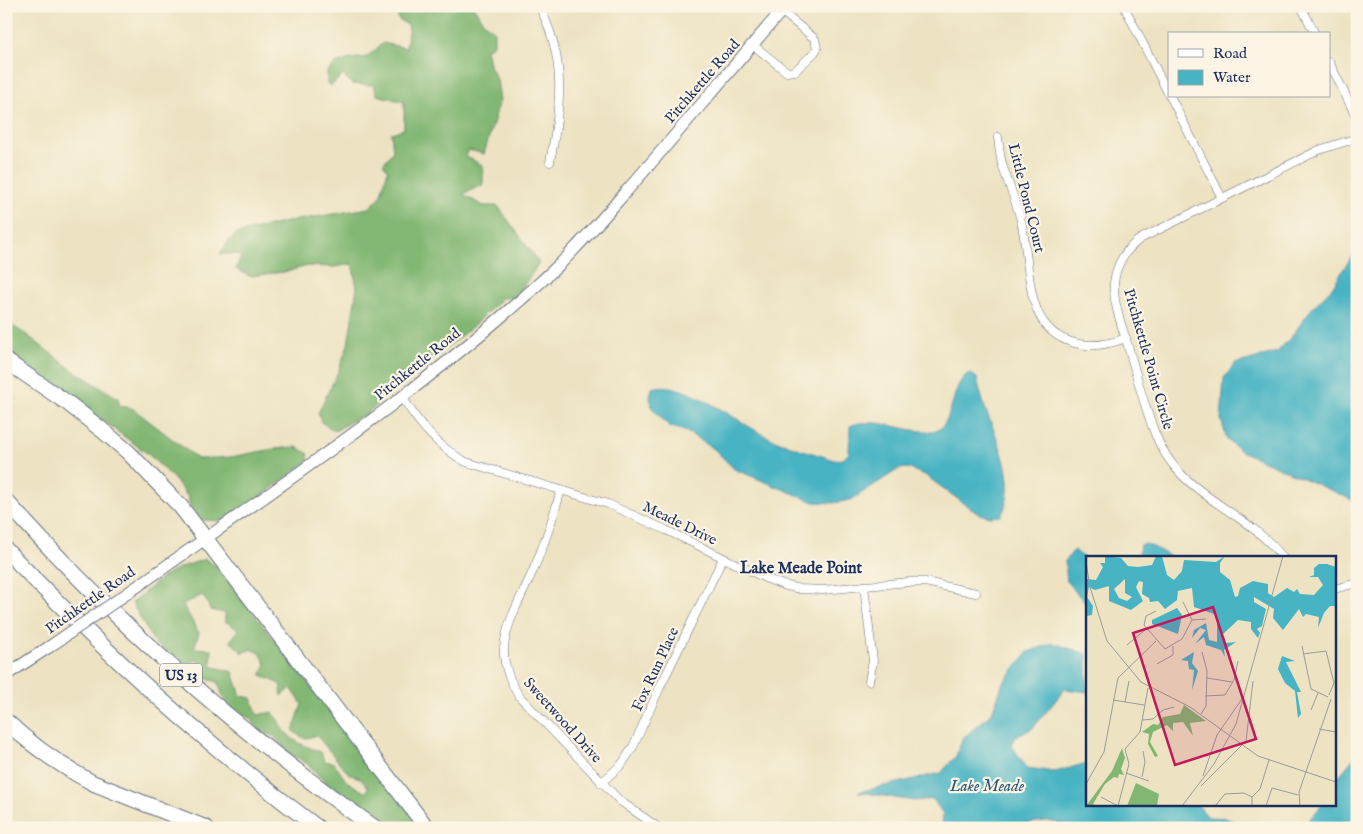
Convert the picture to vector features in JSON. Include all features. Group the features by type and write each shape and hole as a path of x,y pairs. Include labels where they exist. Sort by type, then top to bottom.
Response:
{"highway":[{"path":"6,361 69,404 128,452 181,507 427,828"},
{"name":"US 13","path":"6,501 60,559 148,645 202,694 275,753 375,828"},
{"name":"US 13","path":"6,550 103,648 149,691 246,773 318,828"},
{"path":"6,721 32,744 76,774 93,783 206,828"}],"main road":[{"name":"Pitchkettle Road","path":"6,675 138,586 363,427 501,316 576,247 784,9"}],"street":[{"path":"540,6 545,16 560,75 559,108 550,162"},
{"path":"1124,6 1168,92"},
{"path":"1302,6 1314,32"},
{"path":"753,45 787,72 795,71 815,52 817,48 815,40 784,9"},
{"path":"1330,64 1357,118"},
{"path":"1171,98 1222,198"},
{"name":"Little Pond Court","path":"998,137 1003,167 1022,223 1031,292 1039,314 1053,332 1068,342 1078,345 1104,345 1126,338"},
{"name":"Pitchkettle Point Circle","path":"1282,556 1262,535 1192,485 1170,461 1156,436 1126,338 1114,292 1116,271 1125,252 1140,239 1319,150 1357,138"},
{"name":"Meade Drive","path":"402,396 420,423 433,438 453,455 474,465 608,504 765,578 800,589 823,590 924,582 976,593"},
{"name":"Sweetwood Drive","path":"561,490 551,524 509,626 504,647 509,679 518,695 601,783 620,801 659,828"},
{"name":"Fox Run Place","path":"601,783 622,764 633,748 660,687 723,558"},
{"path":"1336,588 1357,583"},
{"path":"864,586 874,661 869,681"}],"green space":[{"path":"398,6 473,6 484,23 494,30 494,44 486,49 489,64 497,80 500,100 484,154 469,150 466,156 483,166 483,185 463,194 483,206 498,206 539,263 516,297 502,298 481,319 438,355 397,385 367,414 335,431 321,422 318,413 338,372 348,345 357,287 352,264 334,267 308,266 284,272 250,276 236,269 241,256 236,254 220,254 236,234 286,222 369,208 380,197 388,170 383,164 393,151 391,133 404,129 404,102 377,95 374,85 352,84 343,75 331,86 327,83 327,72 335,64 350,59 367,57 383,43 406,48 409,26 398,19"},
{"path":"6,322 27,335 71,369 118,398 120,406 132,408 198,459 231,457 273,449 297,447 309,454 308,461 241,511 221,521 202,520 190,507 188,497 174,479 147,453 6,351"},
{"path":"205,559 217,567 422,828 390,828 385,818 350,802 342,791 330,788 309,765 288,752 274,736 260,732 251,719 226,706 218,682 203,678 198,660 184,664 155,644 132,603 157,581 176,569","holes":["202,595 210,610 225,613 225,621 239,630 230,641 243,653 251,649 260,653 266,664 261,675 280,684 282,696 291,688 302,704 293,731 305,739 316,735 349,774 360,778 368,787 366,793 346,781 334,763 324,761 321,752 297,742 287,734 273,712 257,715 252,698 241,696 233,672 211,666 212,649 194,648 199,633 183,605"]}],"water":[{"path":"1357,248 1357,502 1241,451 1227,440 1221,419 1224,378 1235,364 1277,352 1292,336 1313,307 1331,289"},
{"path":"970,373 977,378 985,408 1005,461 1008,489 1006,503 1001,516 990,517 977,513 925,475 907,468 899,469 851,500 833,503 814,502 734,469 714,449 687,432 669,426 651,407 650,396 652,388 664,386 678,389 709,402 772,439 834,460 843,459 849,453 850,426 858,423 876,423 932,432 940,428 946,422 959,385 963,378"},
{"path":"1140,545 1150,545 1169,556 1140,556"},
{"path":"1074,550 1086,559 1086,604 1067,582 1065,561"},
{"name":"Lake Meade","path":"1053,643 1086,654 1086,692 1065,689 1033,728 1015,737 1012,746 1027,768 1055,772 1086,763 1086,806 1199,806 1208,817 1228,818 1247,828 1082,828 1047,821 1029,823 1015,828 942,828 943,814 933,799 914,801 858,792 941,773 956,756 963,738 992,713 1003,683 1028,652"},
{"path":"1357,754 1357,828 1302,828 1321,806 1336,806 1336,780"}],"district":[{"name":"Lake Meade Point","path":"801,567"}]}
